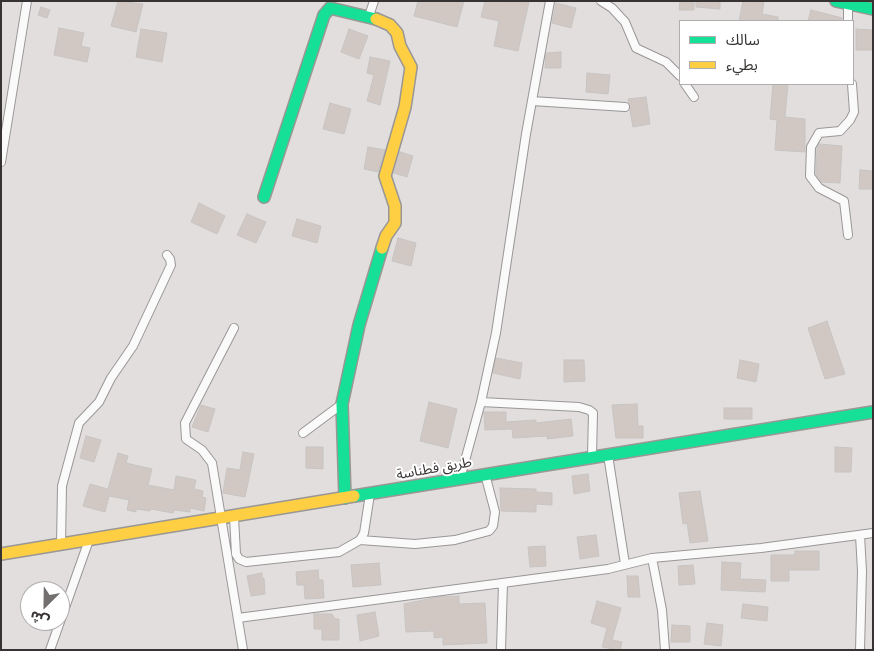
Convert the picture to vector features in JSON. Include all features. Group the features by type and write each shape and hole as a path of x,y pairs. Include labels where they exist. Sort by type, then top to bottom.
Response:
{"street":[{"path":"1,162 27,1"},
{"path":"369,16 374,1"},
{"path":"460,479 482,402 496,333 532,101 550,1"},
{"path":"601,1 612,8 625,22 636,48 666,62 676,69 679,74"},
{"path":"836,1 873,8"},
{"path":"848,4 848,20"},
{"path":"264,197 292,117 324,15 330,8 369,16 390,25 397,33 400,46 411,67 405,107 385,176 396,215 395,223 386,236 359,325 342,404 344,498"},
{"path":"686,85 694,97"},
{"path":"848,235 844,201 819,188 810,176 810,147 820,133 840,131 850,120 854,112 852,85"},
{"path":"532,101 625,107"},
{"path":"61,545 62,486 79,422 99,402 111,378 134,346 171,265 170,258 167,255"},
{"path":"234,328 185,423 186,439 202,450 212,463 228,517 236,554 239,559 246,562 339,552 360,540 364,533 370,494"},
{"path":"482,402 580,407 589,410 593,414 592,456"},
{"path":"303,433 342,404"},
{"name":"طريق فطناسة","path":"1,554 592,456 873,412"},
{"path":"608,455 625,564"},
{"path":"360,540 415,544 455,540 489,531 493,526 495,512 485,474"},
{"path":"228,517 243,650"},
{"path":"238,618 608,569 652,558 873,533"},
{"path":"860,535 862,570 860,650"},
{"path":"50,650 89,540"},
{"path":"652,558 662,610 665,650"},
{"path":"501,650 502,583"}],"building":[{"path":"118,1 143,4 136,32 111,26"},
{"path":"418,1 464,1 457,27 414,16"},
{"path":"485,1 529,2 518,51 494,46 499,21 481,17"},
{"path":"680,1 694,1 694,10 679,10"},
{"path":"696,1 720,1 720,9 696,7"},
{"path":"743,1 764,2 762,14 778,17 778,20 739,20"},
{"path":"556,3 576,8 571,28 552,23"},
{"path":"41,7 50,10 47,18 38,15"},
{"path":"811,10 842,18 842,20 808,20"},
{"path":"59,28 84,33 81,46 90,48 87,62 54,55"},
{"path":"141,29 167,33 162,62 136,57"},
{"path":"349,29 368,36 359,59 341,52"},
{"path":"856,29 873,30 873,50 856,50"},
{"path":"561,52 561,68 545,68 546,53"},
{"path":"370,57 390,61 380,105 367,101 374,75 367,73"},
{"path":"587,73 610,75 608,94 586,92"},
{"path":"773,85 788,85 785,117 805,119 805,152 775,150 777,120 770,119"},
{"path":"646,97 650,124 633,127 628,99"},
{"path":"330,103 351,109 344,134 323,129"},
{"path":"819,144 842,146 840,183 821,182 816,174"},
{"path":"368,147 385,150 378,172 364,169"},
{"path":"400,152 413,156 407,177 394,173"},
{"path":"860,170 873,171 873,189 859,189"},
{"path":"199,203 225,216 217,234 191,222"},
{"path":"247,214 266,222 256,243 237,235"},
{"path":"297,219 321,226 317,243 292,236"},
{"path":"398,238 416,243 411,266 392,261"},
{"path":"827,321 845,374 825,379 808,328"},
{"path":"496,358 522,363 520,379 493,373"},
{"path":"564,360 584,360 585,381 564,382"},
{"path":"740,360 759,364 756,382 737,378"},
{"path":"429,402 457,409 448,448 420,441"},
{"path":"637,404 638,426 643,426 643,438 616,438 612,405"},
{"path":"201,405 215,409 208,432 192,427"},
{"path":"724,408 752,408 752,419 724,419"},
{"path":"484,412 506,412 506,422 536,420 536,423 571,419 573,436 547,439 547,436 513,438 512,429 485,430"},
{"path":"86,436 101,440 94,462 80,458"},
{"path":"306,447 323,447 323,469 306,468"},
{"path":"835,447 852,448 851,472 835,472"},
{"path":"243,452 254,454 245,497 223,493 227,468 240,470"},
{"path":"118,453 128,456 126,463 152,469 148,485 174,490 176,476 196,480 194,489 203,491 202,497 206,498 204,511 190,508 190,512 174,510 173,513 151,509 150,511 136,509 136,512 127,510 129,500 109,496 105,512 83,506 90,484 108,489"},
{"path":"588,474 590,491 574,494 572,476"},
{"path":"500,488 536,489 536,492 552,493 552,505 536,504 536,512 501,511"},
{"path":"700,491 708,541 690,543 687,523 683,524 679,493"},
{"path":"596,535 599,556 580,559 577,537"},
{"path":"545,546 546,566 530,567 528,547"},
{"path":"795,551 819,551 819,570 789,570 789,581 771,581 771,555 795,555"},
{"path":"722,562 741,563 740,579 766,580 765,592 721,590"},
{"path":"379,563 381,585 353,587 351,565"},
{"path":"693,565 695,584 679,585 678,566"},
{"path":"318,570 319,580 323,580 324,598 305,599 304,585 297,585 296,572"},
{"path":"262,573 265,594 251,596 247,576"},
{"path":"627,576 638,576 640,597 628,597"},
{"path":"459,596 459,604 485,603 487,643 443,645 443,637 434,638 434,631 406,632 404,604 438,597"},
{"path":"597,601 621,608 612,640 622,642 620,650 602,647 607,628 591,623"},
{"path":"743,604 768,607 767,621 741,618"},
{"path":"375,612 379,636 360,641 357,615"},
{"path":"314,614 332,614 335,619 339,619 339,640 322,640 322,629 314,629"},
{"path":"707,623 723,625 721,646 704,644"},
{"path":"672,625 690,626 690,642 671,642"}],"traffic: fast":[{"path":"836,1 873,9"},
{"path":"264,197 324,15 330,8 376,19"},
{"path":"345,498 342,404 359,325 382,248"},
{"path":"354,496 873,412"}],"traffic: slow":[{"path":"376,19 390,25 397,33 400,46 411,67 405,107 385,176 395,206 395,223 386,236 382,248"},
{"path":"1,554 354,496"}]}
